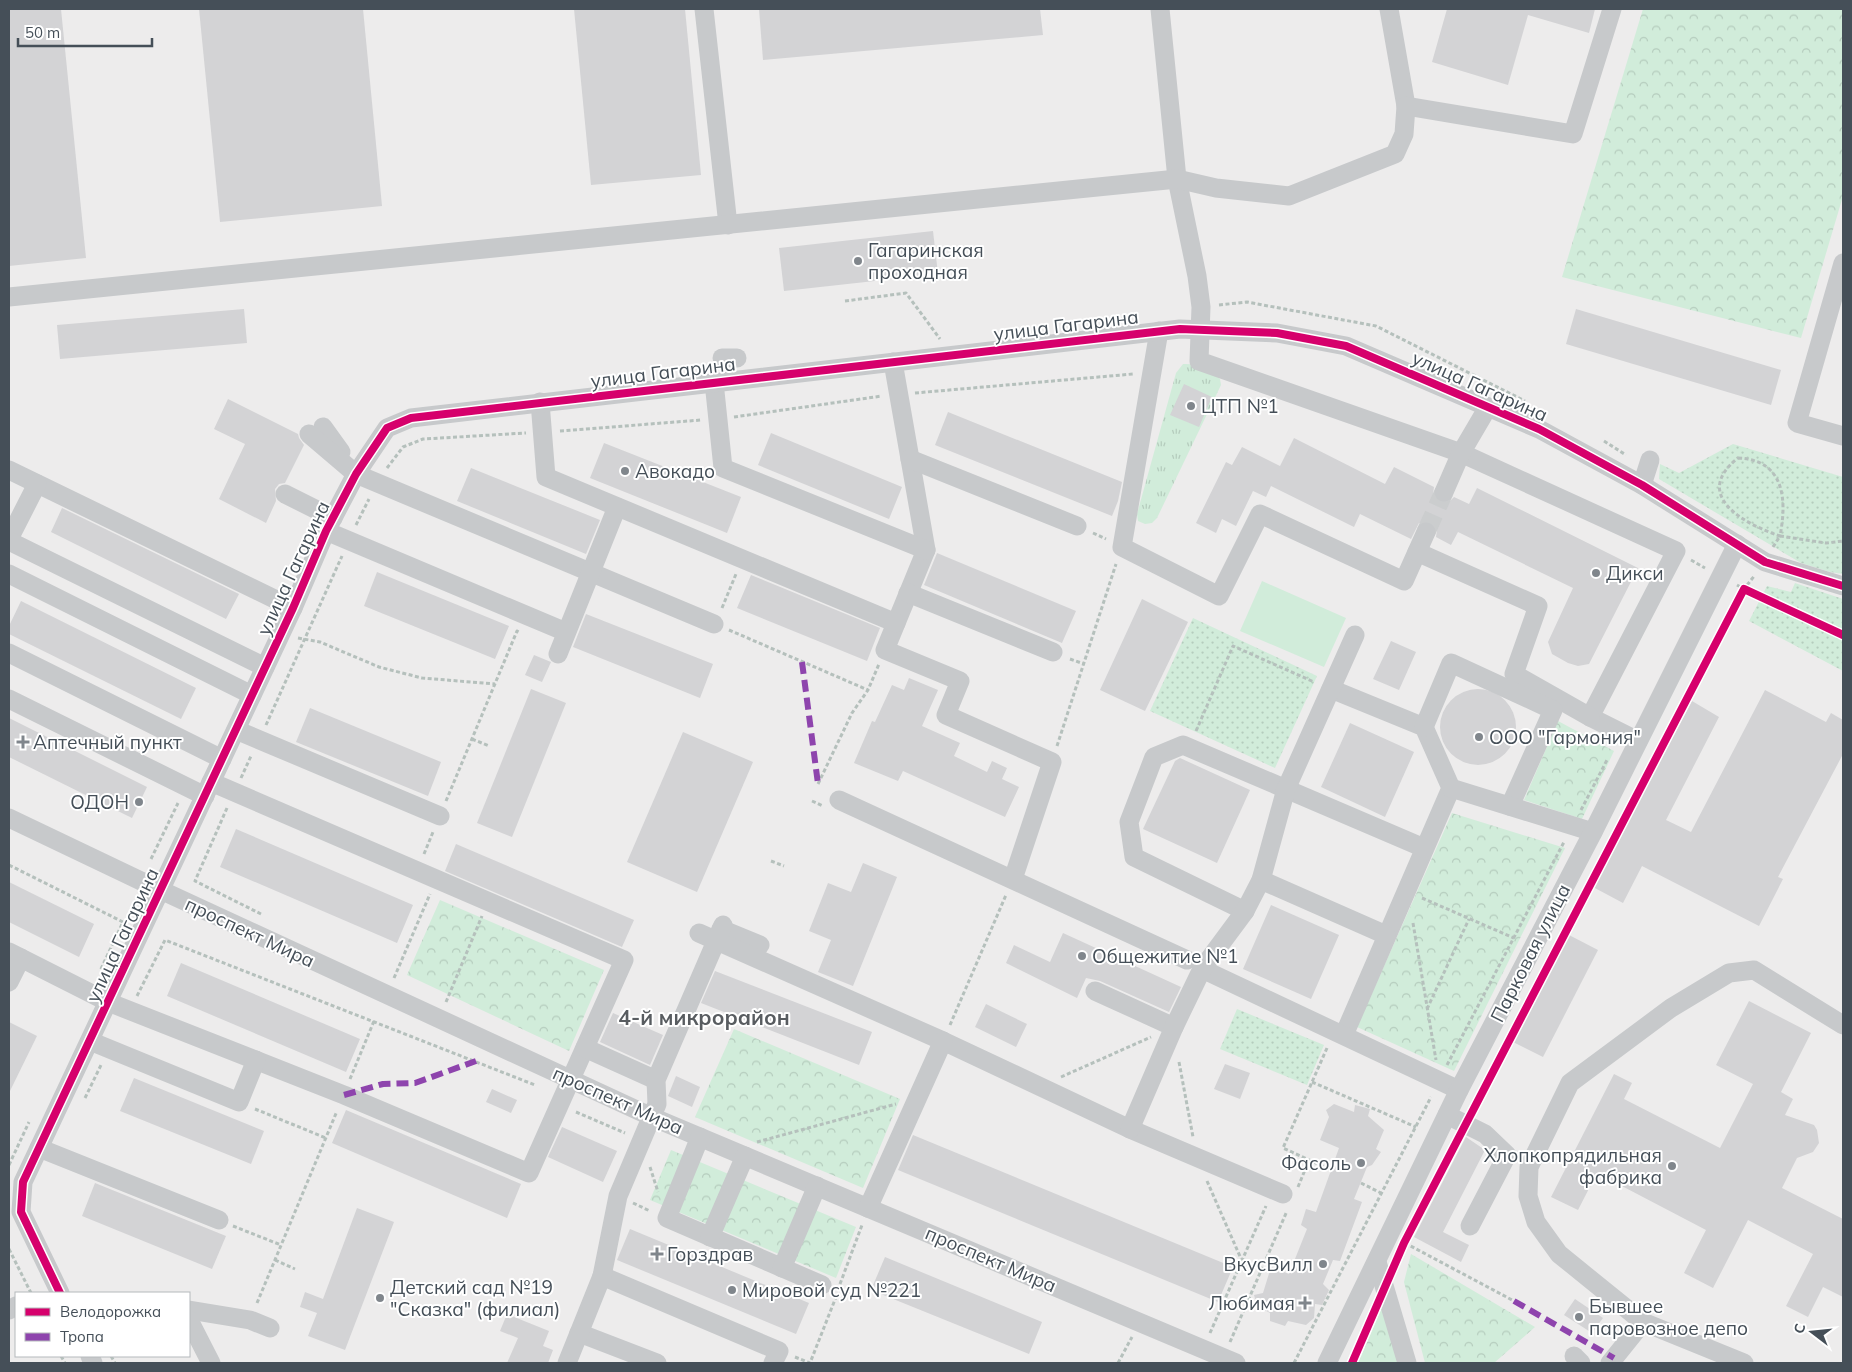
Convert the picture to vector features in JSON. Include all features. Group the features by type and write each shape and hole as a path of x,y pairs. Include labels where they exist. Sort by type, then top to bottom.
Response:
{"street":[{"path":"704,9 728,225"},
{"path":"1160,9 1177,179 1197,276 1201,307 1199,361 1461,454 1676,552 1590,717"},
{"path":"9,297 1177,179 1216,188 1289,196 1396,154 1404,134 1406,106 1389,9"},
{"path":"1406,106 1574,134 1612,9"},
{"path":"1843,263 1797,423 1843,436"},
{"name":"улица Гагарина","path":"52,1291 21,1212 23,1182 280,636 329,525 356,474 387,428 411,418 461,405 540,402 1159,331 1199,328 1277,333 1346,346 1646,473 1737,544 1765,562 1843,586"},
{"path":"1159,331 1122,547 1219,596 1260,514 1404,580 1426,532"},
{"path":"893,362 926,550 885,650 960,680 946,716 1052,762 1013,879"},
{"path":"714,382 723,468 926,550"},
{"path":"540,402 546,477 896,623"},
{"path":"1444,492 1461,454 1488,407"},
{"path":"316,431 356,474 714,624"},
{"path":"910,459 1077,526"},
{"path":"9,470 293,608"},
{"path":"37,484 9,540 265,667"},
{"path":"285,494 329,525 566,632"},
{"path":"558,654 617,507"},
{"name":"Парковая улица","path":"1327,1363 1459,1090 1593,832 1737,544"},
{"path":"1417,552 1538,606 1508,680"},
{"path":"9,574 252,695"},
{"path":"908,593 1052,652"},
{"path":"1130,1129 1174,1026 1195,965 1245,911 1261,880 1286,789 1355,635"},
{"path":"9,653 222,759"},
{"path":"1424,727 1451,663 1508,680 1638,741"},
{"path":"1508,680 1553,710 1510,806"},
{"path":"1331,689 1424,727 1451,788 1386,935 1339,1032"},
{"path":"9,699 208,789 417,871 624,960 529,1173 344,1095 108,1002 15,955 9,982"},
{"path":"236,730 440,816"},
{"path":"1245,911 1134,857 1129,822 1154,757 1183,745 1189,747 1424,848"},
{"path":"1451,788 1593,832"},
{"path":"840,800 1013,879 1459,1090"},
{"name":"проспект Мира","path":"9,818 652,1117 700,1137 748,1150 816,1186 1210,1350 1236,1363"},
{"path":"1261,880 1386,935"},
{"path":"720,932 943,1041 1130,1129 1196,1156 1284,1199"},
{"path":"567,1363 602,1276 618,1196 657,1104 656,1080 720,932"},
{"path":"699,933 720,932 760,945"},
{"path":"1744,1363 1642,1322 1559,1254 1536,1222 1528,1196 1529,1167 1570,1083 1671,1008 1729,973 1754,970 1843,1025"},
{"path":"1095,991 1174,1026"},
{"path":"90,1041 238,1102 256,1060"},
{"path":"868,1208 943,1041"},
{"path":"585,1048 656,1080"},
{"path":"1447,1115 1485,1134 1508,1155 1470,1226"},
{"path":"700,1137 667,1218 822,1285"},
{"path":"40,1148 219,1220"},
{"path":"710,1237 748,1150"},
{"path":"782,1268 816,1186"},
{"path":"1377,1262 1407,1363"},
{"path":"602,1276 776,1357"},
{"path":"190,1310 250,1320 270,1328"},
{"path":"190,1322 211,1363"},
{"path":"1610,1363 1642,1322"},
{"path":"579,1332 657,1363"}],"path":[{"path":"845,301 906,293 946,347"},
{"path":"1201,307 1247,302 1376,326 1527,402"},
{"path":"1598,438 1624,452 1637,471 1646,473"},
{"path":"1771,551 1780,536 1784,515 1784,496 1778,480 1767,467 1753,459 1738,458 1725,469 1718,483 1721,498 1732,511 1750,523 1780,536 1826,543 1843,542"},
{"path":"1052,762 1122,547 1077,526"},
{"path":"742,560 714,624 868,690"},
{"path":"1739,598 1744,589 1752,594"},
{"path":"417,871 517,632"},
{"path":"280,636 320,642 380,667 422,678 495,684"},
{"path":"1189,747 1232,646 1331,689"},
{"path":"818,784 852,713 868,690 885,650"},
{"path":"472,739 489,746"},
{"path":"1294,1363 1383,1194 1439,1080 1573,826"},
{"path":"771,860 784,866"},
{"path":"9,865 122,922"},
{"path":"943,1041 1013,879"},
{"path":"393,981 436,880"},
{"path":"1406,891 1514,938"},
{"path":"444,1006 488,902"},
{"path":"1412,913 1439,1080"},
{"path":"1427,1009 1469,919"},
{"path":"130,1010 165,940 537,1086"},
{"path":"250,1320 374,1021"},
{"path":"1058,1078 1174,1026 1196,1156 1242,1262"},
{"path":"1331,1170 1283,1148 1312,1082 1339,1032"},
{"path":"83,1102 110,1049"},
{"path":"1312,1082 1416,1127"},
{"path":"748,1150 917,1099"},
{"path":"238,1102 326,1138"},
{"path":"559,1105 642,1140 667,1218"},
{"path":"1210,1350 1242,1262 1309,1160"},
{"path":"1361,1184 1383,1194"},
{"path":"618,1196 667,1218"},
{"path":"1230,1342 1284,1199"},
{"path":"776,1357 810,1363 868,1208"},
{"path":"219,1220 281,1245"},
{"path":"1409,1234 1403,1247 1514,1301"},
{"path":"9,1249 30,1292"},
{"path":"9,1256 14,1259"},
{"path":"275,1260 295,1268"},
{"path":"1118,1363 1140,1321"}],"green space":[{"path":"1643,9 1843,9 1843,196 1801,338 1562,277"},
{"path":"1183,364 1198,366 1208,370 1217,375 1221,385 1157,518 1152,523 1145,524 1138,521 1137,514 1176,373"},
{"path":"1733,444 1843,477 1843,574 1801,563 1659,479 1660,464 1679,473"},
{"path":"1262,581 1346,618 1324,667 1240,631"},
{"path":"1795,583 1843,599 1843,671 1749,621 1767,586 1791,592"},
{"path":"1193,618 1317,676 1275,768 1150,711"},
{"path":"1558,721 1614,751 1582,819 1524,800"},
{"path":"1452,813 1565,848 1454,1071 1357,1027"},
{"path":"440,900 604,970 569,1051 407,975"},
{"path":"1237,1009 1324,1045 1307,1085 1220,1049"},
{"path":"734,1029 900,1099 863,1188 695,1117"},
{"path":"671,1150 856,1227 836,1278 650,1200"},
{"path":"1411,1254 1535,1327 1494,1363 1425,1363 1404,1282"},
{"path":"1384,1302 1402,1363 1358,1363"}],"building":[{"path":"9,9 61,9 86,258 9,266"},
{"path":"199,9 363,9 382,206 220,222"},
{"path":"574,9 685,9 701,175 591,185"},
{"path":"759,9 1040,9 1043,35 763,60"},
{"path":"1447,9 1595,9 1589,33 1528,15 1508,85 1432,62"},
{"name":"Гагаринская проходная","path":"933,231 938,274 784,291 779,248"},
{"path":"244,309 247,343 60,359 57,325"},
{"path":"1576,309 1781,370 1771,405 1566,344"},
{"name":"ЦТП №1","path":"1184,384 1212,397 1199,427 1170,415"},
{"path":"228,399 298,434 304,445 285,483 279,484 275,489 276,501 266,523 219,499 245,444 214,429"},
{"path":"948,412 1122,482 1118,501 1112,516 935,445"},
{"path":"771,433 902,487 889,519 758,465"},
{"path":"1294,438 1385,484 1394,467 1434,487 1433,494 1440,502 1450,501 1454,497 1469,504 1477,488 1638,568 1589,664 1578,666 1568,663 1552,654 1548,642 1573,588 1458,532 1451,545 1436,537 1437,530 1430,522 1419,523 1411,539 1360,514 1354,527 1271,486 1266,497 1253,491 1236,526 1222,519 1216,533 1196,523 1226,462 1232,465 1242,447 1280,466"},
{"path":"604,443 741,497 727,533 590,478"},
{"path":"471,468 600,520 586,554 457,501"},
{"path":"62,508 239,594 226,619 51,532"},
{"path":"937,553 1076,611 1062,643 924,585"},
{"path":"377,572 509,626 495,659 364,606"},
{"path":"751,575 880,628 867,661 737,608"},
{"path":"1142,599 1188,622 1145,711 1100,690"},
{"path":"21,601 196,688 181,719 9,634 9,626"},
{"path":"586,614 713,664 700,698 573,647"},
{"path":"1391,641 1416,652 1399,690 1373,679"},
{"path":"534,655 551,662 542,682 525,675"},
{"path":"909,678 938,690 922,726 960,743 954,756 987,772 992,761 1007,768 1002,779 1019,787 1005,817 903,771 898,781 854,763 872,721 875,722 892,685 904,690"},
{"path":"531,689 566,703 512,837 477,823"},
{"path":"1471,689 1485,689 1499,695 1510,706 1516,720 1513,742 1505,754 1485,765 1471,765 1457,759 1446,748 1440,734 1440,720 1446,706 1457,695"},
{"path":"1765,690 1826,722 1831,713 1843,720 1843,754 1778,877 1783,879 1759,926 1642,866 1623,903 1593,887 1692,701 1719,717 1666,820 1691,832"},
{"path":"310,708 441,762 428,796 296,742"},
{"path":"9,718 147,787 132,818 9,757"},
{"path":"1350,723 1414,752 1385,817 1321,787"},
{"path":"683,732 753,762 697,892 627,862"},
{"path":"1180,758 1250,790 1217,863 1143,829 1175,761"},
{"path":"236,829 413,905 397,943 220,867"},
{"path":"456,844 634,920 622,947 445,871"},
{"path":"863,863 897,877 853,986 818,972 831,940 809,931 828,883 851,892"},
{"path":"9,882 94,924 79,957 9,922"},
{"path":"1271,905 1339,935 1311,999 1243,969"},
{"name":"Общежитие №1","path":"1063,933 1181,987 1169,1012 1100,981 1086,978 1077,998 1006,963 1014,945 1050,962"},
{"path":"1569,935 1598,950 1543,1057 1513,1042"},
{"path":"181,963 360,1039 346,1072 167,996"},
{"path":"715,971 872,1032 859,1065 701,1003"},
{"name":"Хлопкопрядильная фабрика","path":"1749,1001 1811,1033 1781,1092 1793,1099 1785,1115 1814,1125 1817,1130 1819,1143 1813,1152 1797,1158 1782,1188 1843,1219 1843,1297 1823,1287 1808,1317 1786,1306 1813,1254 1748,1220 1713,1288 1684,1273 1706,1230 1597,1173 1578,1210 1551,1197 1614,1074 1632,1083 1624,1099 1720,1148 1753,1084 1716,1065"},
{"path":"986,1004 1027,1024 1016,1047 975,1027"},
{"path":"613,1013 663,1035 650,1065 600,1042"},
{"path":"9,1022 37,1036 9,1093"},
{"path":"1225,1064 1250,1073 1240,1099 1214,1089"},
{"path":"676,1076 700,1087 692,1107 668,1096"},
{"path":"134,1078 264,1131 251,1164 120,1111"},
{"path":"492,1089 517,1100 511,1113 486,1102"},
{"path":"1334,1104 1354,1112 1355,1105 1370,1109 1368,1116 1384,1130 1376,1149 1381,1152 1372,1165 1367,1167 1354,1199 1362,1202 1340,1261 1333,1260 1323,1284 1329,1290 1322,1305 1315,1304 1314,1318 1306,1325 1288,1321 1285,1326 1270,1321 1270,1313 1257,1306 1254,1295 1263,1293 1271,1267 1289,1274 1307,1229 1301,1225 1306,1209 1316,1212 1339,1148 1320,1140 1329,1117 1326,1110"},
{"path":"346,1110 521,1184 507,1218 332,1143"},
{"path":"562,1127 617,1151 603,1182 548,1157"},
{"path":"913,1135 1233,1267 1218,1302 898,1170"},
{"path":"1466,1137 1485,1150 1443,1232 1469,1245 1461,1262 1414,1237"},
{"path":"95,1183 226,1236 212,1269 82,1216"},
{"path":"357,1208 394,1222 345,1350 308,1336 317,1313 300,1307 305,1292 323,1299"},
{"path":"630,1229 809,1303 796,1334 617,1260"},
{"path":"885,1257 1042,1322 1029,1354 871,1290"},
{"path":"1575,1299 1603,1318 1592,1333 1564,1315"},
{"path":"507,1314 549,1331 543,1346 553,1350 548,1363 507,1363 518,1338 500,1331"}],"tunnel":[{"path":"1426,532 1444,492"}],"marked path":[{"path":"802,662 818,784"},
{"path":"344,1095 383,1084 415,1083 476,1061"},
{"path":"1514,1301 1614,1358"}],"cycle path":[{"path":"60,1292 21,1212 23,1182 293,608 326,531 356,474 387,428 411,418 1180,329 1277,333 1346,346 1539,429 1642,485 1765,562 1843,586"},
{"path":"1352,1363 1404,1243 1744,589 1843,635"}],"place":[{"name":"Гагаринская проходная","path":"858,261"},
{"name":"ЦТП №1","path":"1191,406"},
{"name":"Авокадо","path":"625,471"},
{"name":"Дикси","path":"1596,573"},
{"name":"ООО \"Гармония\"","path":"1479,737"},
{"name":"Аптечный пункт","path":"23,742"},
{"name":"ОДОН","path":"139,802"},
{"name":"Общежитие №1","path":"1082,956"},
{"name":"Фасоль","path":"1361,1163"},
{"name":"Хлопкопрядильная фабрика","path":"1672,1166"},
{"name":"Горздрав","path":"657,1254"},
{"name":"ВкусВилл","path":"1323,1264"},
{"name":"Мировой суд №221","path":"732,1290"},
{"name":"Детский сад №19 \"Сказка\" (филиал)","path":"380,1298"},
{"name":"Любимая","path":"1305,1303"},
{"name":"Бывшее паровозное депо","path":"1579,1317"}],"district":[{"name":"4-й микрорайон","path":"704,1018"}]}
